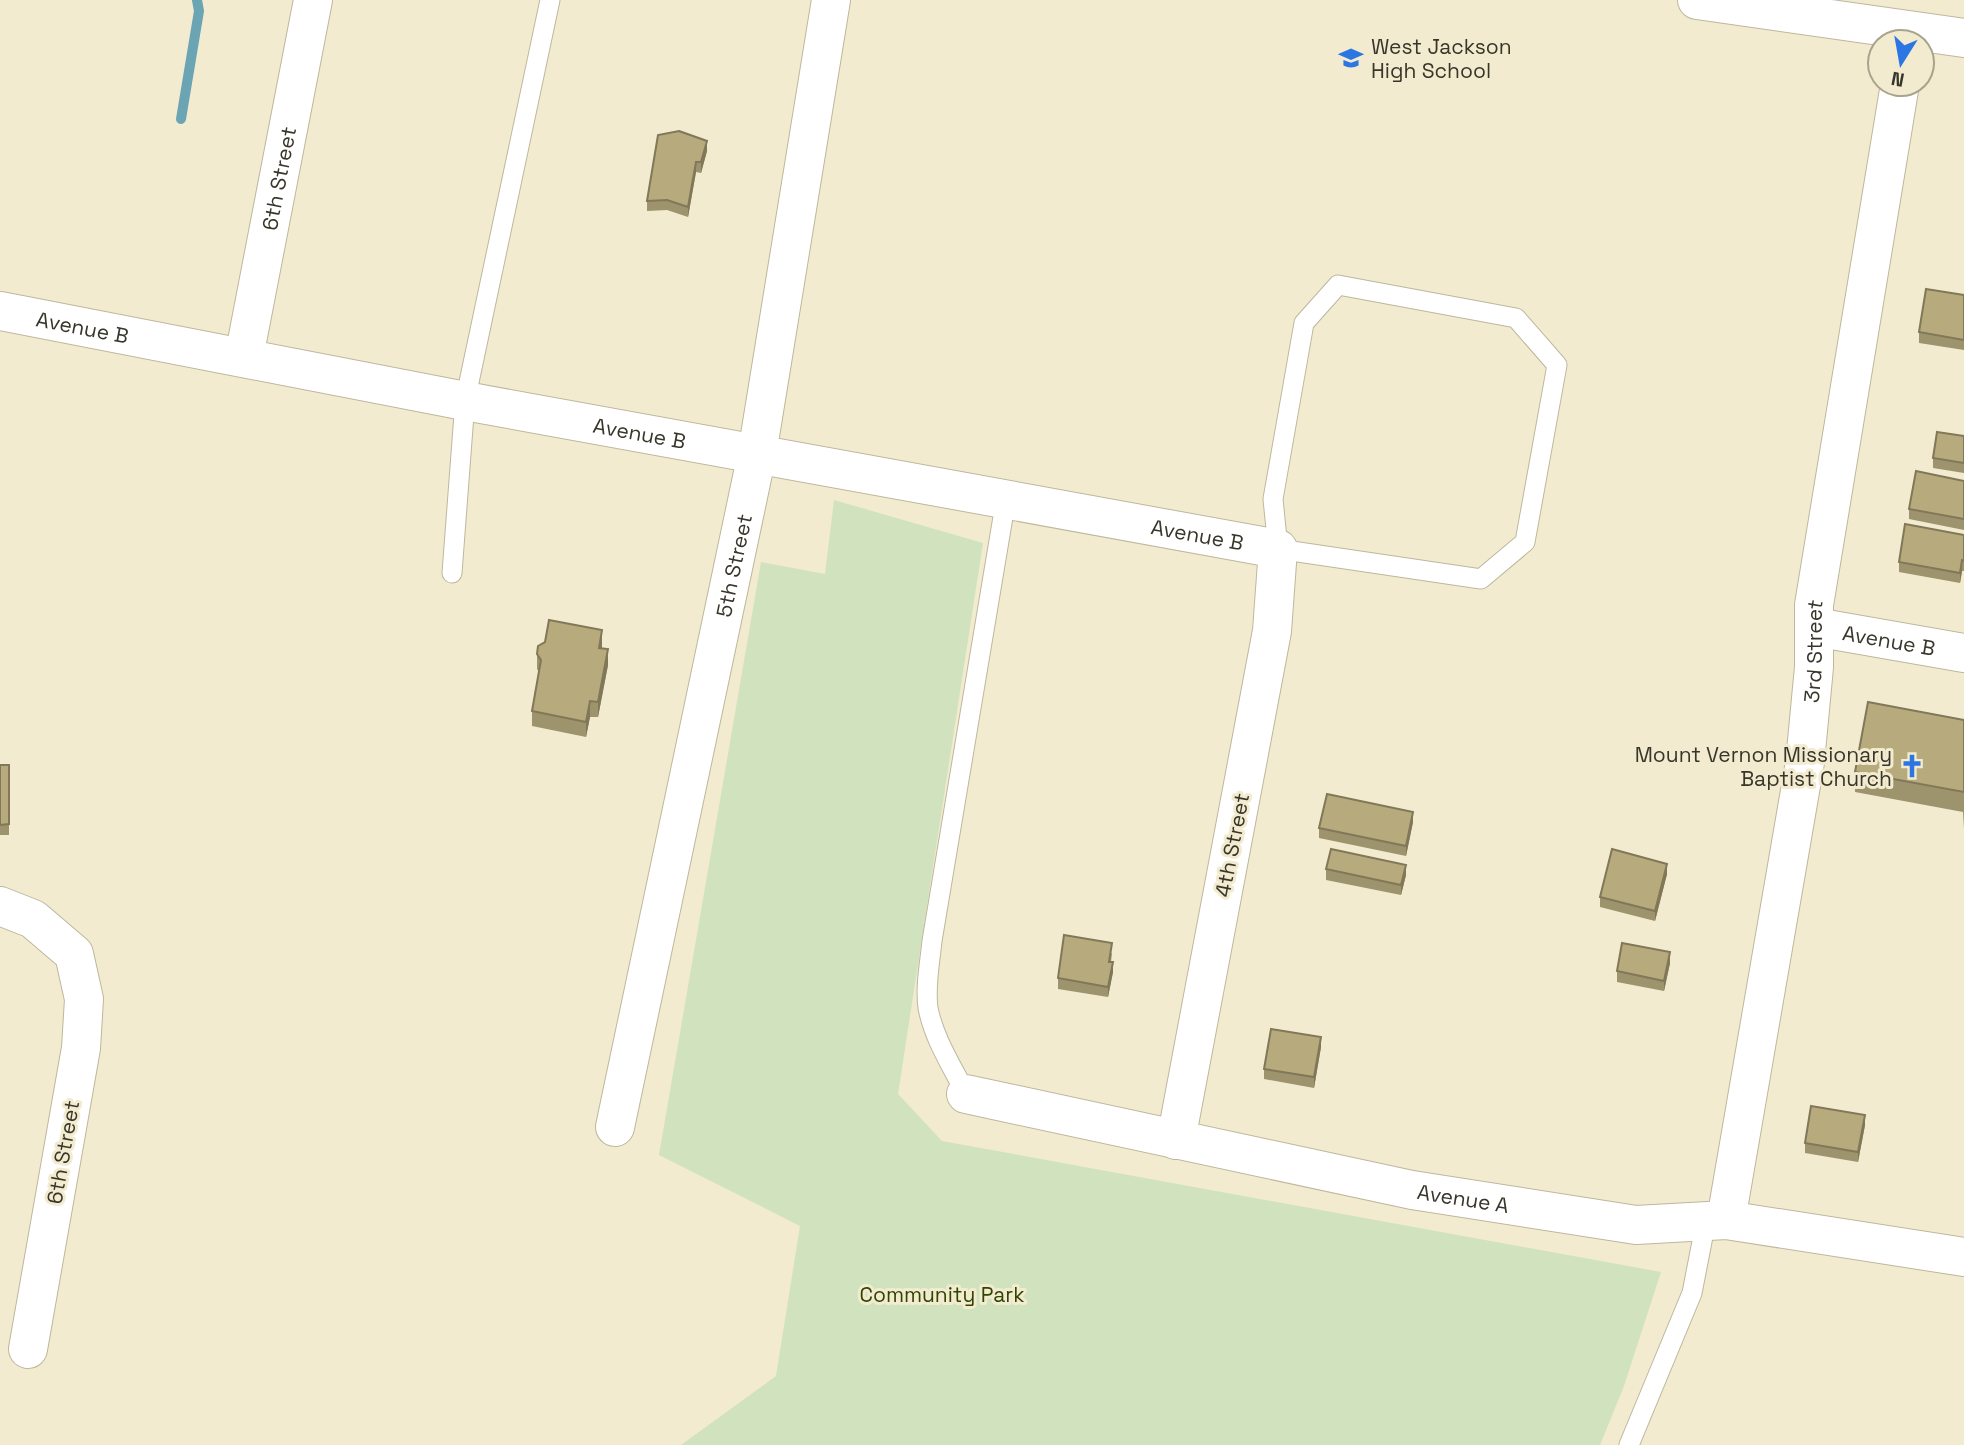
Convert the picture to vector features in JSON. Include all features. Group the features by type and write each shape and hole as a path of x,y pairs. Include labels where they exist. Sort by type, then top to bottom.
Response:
{"street":[{"name":"6th Street","path":"244,357 313,0"},
{"name":"5th Street","path":"615,1127 757,454 831,0"},
{"path":"1697,0 1910,24 1964,38"},
{"name":"3rd Street","path":"1716,1221 1805,762 1814,667 1814,606 1898,98"},
{"name":"Avenue B","path":"0,311 465,401 1278,549"},
{"name":"4th Street","path":"1176,1140 1272,631 1278,549"},
{"name":"Avenue B","path":"1815,627 1964,653"},
{"name":"6th Street","path":"0,906 33,919 74,954 84,999 81,1048 28,1349"},
{"name":"Avenue A","path":"966,1094 1412,1190 1636,1225 1716,1221 1964,1257"}],"lane":[{"path":"452,573 465,401 550,0"},
{"path":"1338,285 1516,318 1557,365 1525,542 1481,579 1278,549 1273,499 1304,323 1338,285"},
{"path":"966,1094 936,1036 928,1006 928,987 932,941 1006,499"},
{"path":"1629,1445 1692,1293 1716,1221"}],"green space":[{"name":"Community Park","path":"834,500 983,543 898,1094 942,1141 1661,1272 1624,1386 1600,1445 681,1445 776,1376 800,1226 659,1155 761,562 825,574"}],"building":[{"path":"679,131 707,141 701,162 696,162 688,207 667,200 647,201 658,135"},
{"path":"1926,289 1964,295 1964,340 1919,332"},
{"path":"1937,432 1964,436 1964,463 1933,458"},
{"path":"1916,471 1964,481 1964,519 1909,509"},
{"path":"1905,524 1964,535 1964,561 1962,560 1960,573 1899,562"},
{"path":"549,620 602,630 599,648 608,649 598,702 590,701 586,722 532,711 541,660 537,654 538,646 545,642"},
{"name":"Mount Vernon Missionary Baptist Church","path":"1868,702 1964,720 1964,792 1855,772"},
{"path":"0,765 9,765 9,824 0,825"},
{"path":"1327,794 1413,812 1406,846 1319,828"},
{"path":"1331,849 1406,865 1401,885 1326,869"},
{"path":"1612,849 1667,864 1655,911 1600,897"},
{"path":"1064,935 1112,943 1109,962 1113,962 1108,987 1058,978"},
{"path":"1622,943 1670,952 1664,981 1617,971"},
{"path":"1271,1029 1321,1037 1314,1077 1264,1069"},
{"path":"1811,1106 1865,1115 1858,1152 1805,1143"}],"waterway":[{"path":"181,119 199,11 197,0"}],"place":[{"name":"West Jackson High School","path":"1351,58"},
{"name":"Mount Vernon Missionary Baptist Church","path":"1912,766"}]}
